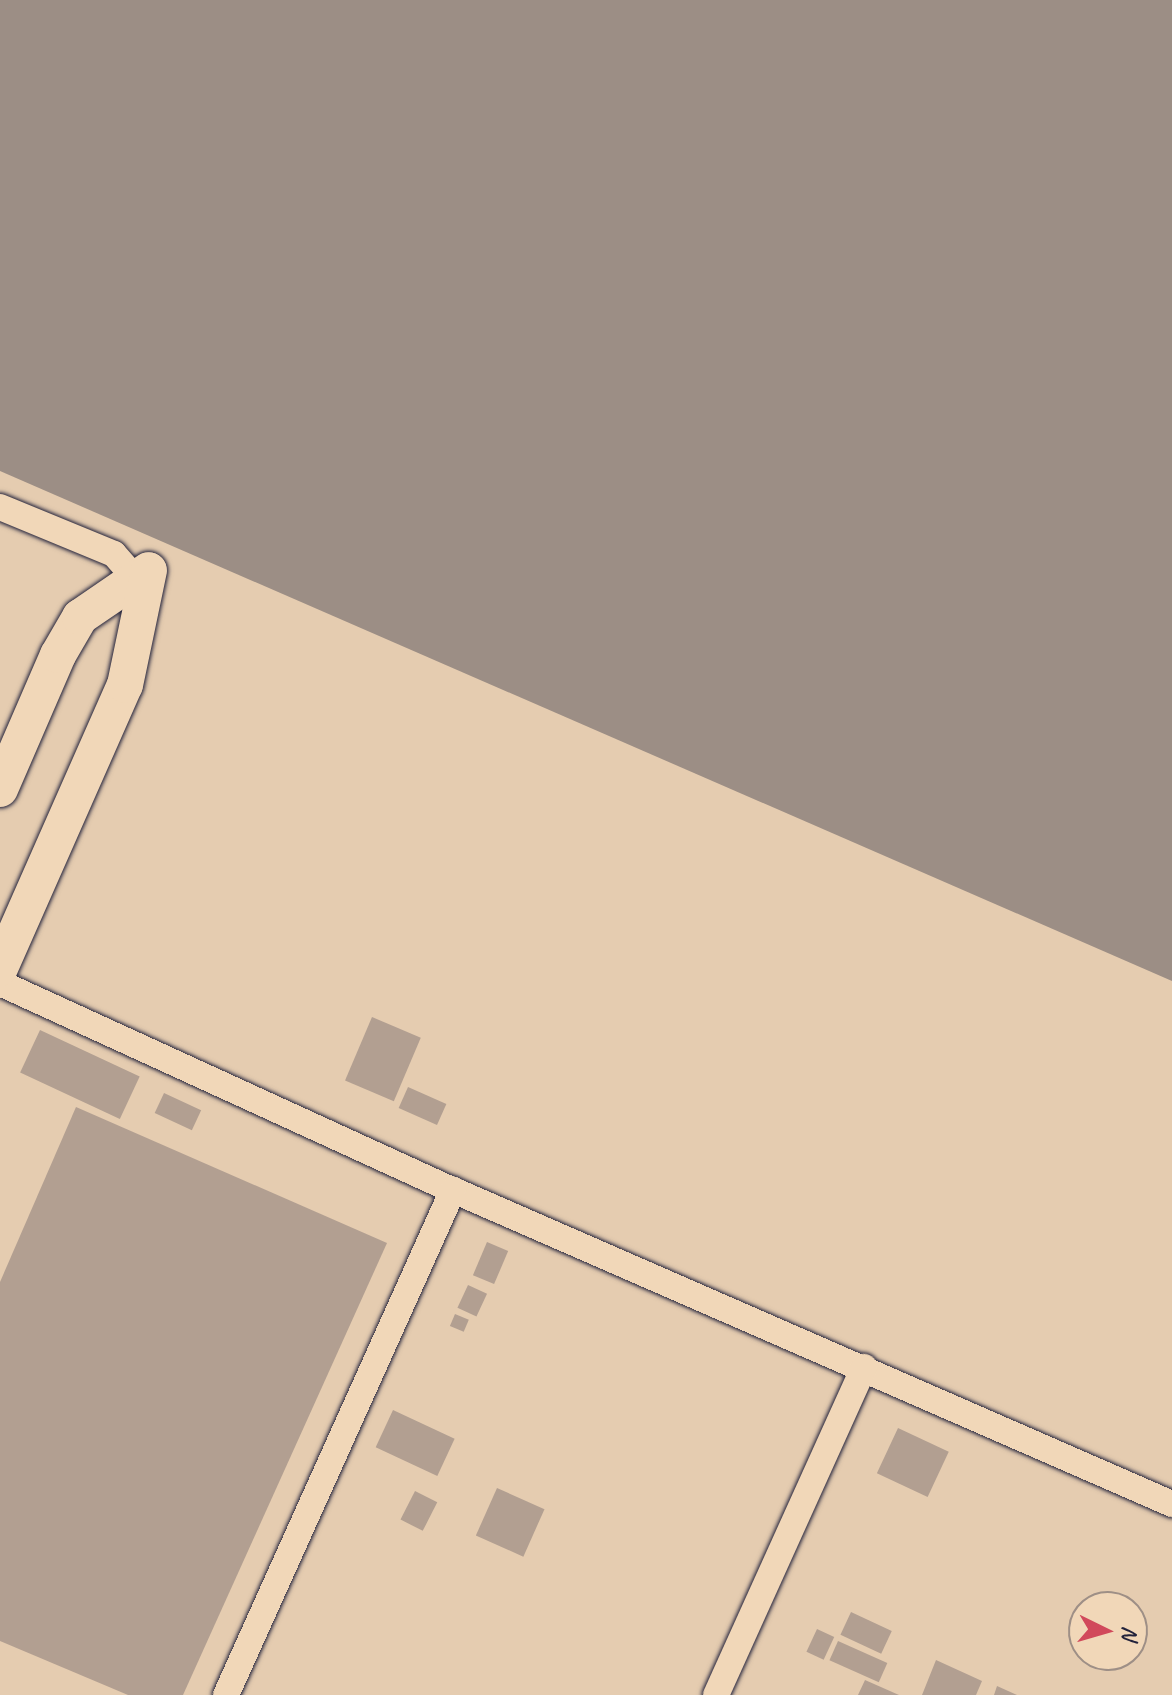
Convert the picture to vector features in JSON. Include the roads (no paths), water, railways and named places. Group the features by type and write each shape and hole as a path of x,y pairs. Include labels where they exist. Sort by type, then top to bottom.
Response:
{"street":[{"path":"0,507 114,554 134,577 149,570"},
{"path":"0,789 58,655 80,617 149,570"},
{"path":"0,968 125,685 149,570"},
{"path":"0,983 453,1190 1172,1504"},
{"path":"226,1695 453,1190"},
{"path":"716,1695 864,1367"}]}
